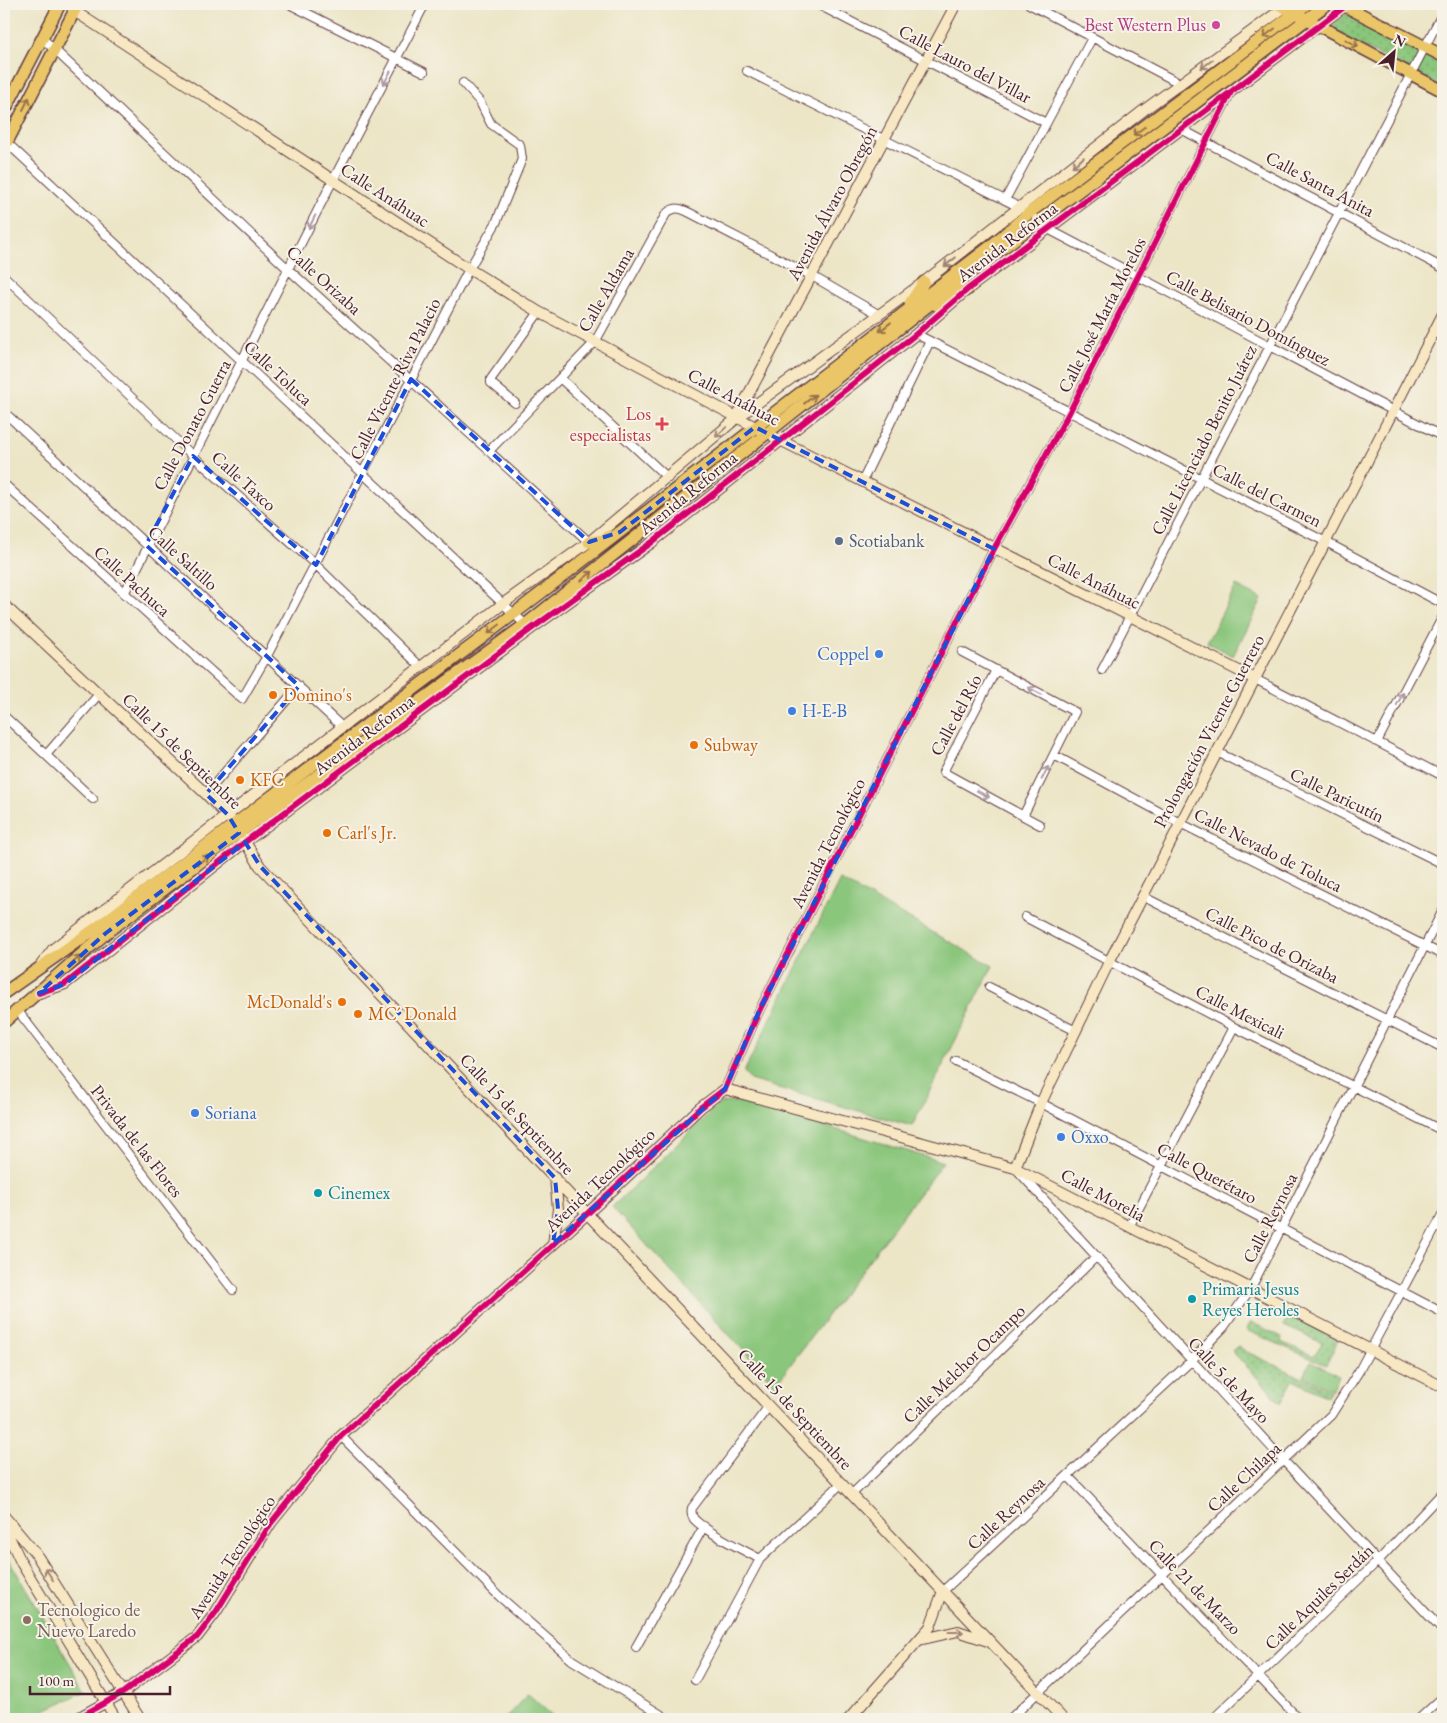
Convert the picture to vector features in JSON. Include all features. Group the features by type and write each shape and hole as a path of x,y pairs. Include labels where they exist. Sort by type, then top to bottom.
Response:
{"main road":[{"path":"4,112 60,4"},
{"name":"Avenida Reforma","path":"4,1022 106,933 236,828 992,246 1029,213 1287,7 1307,4"},
{"name":"Avenida Reforma","path":"4,993 236,828 528,627 766,433 916,315 1029,213 1327,4"},
{"path":"1345,4 1443,56"},
{"path":"5,143 54,50 74,6"},
{"path":"1287,7 1443,91"},
{"path":"905,312 924,282"},
{"path":"916,315 968,289"},
{"path":"589,542 604,540 620,532"}],"street":[{"path":"289,4 424,72"},
{"name":"Calle Donato Guerra","path":"124,594 146,545 425,4"},
{"name":"Calle Lauro del Villar","path":"817,4 1046,123"},
{"name":"Avenida Álvaro Obregón","path":"737,418 956,4"},
{"path":"1029,4 1181,84"},
{"name":"Avenida Reforma","path":"528,627 651,543 779,440 916,334 968,289 1320,26 1345,4"},
{"name":"Calle Anáhuac","path":"74,6 333,180 469,269 539,312 779,440 1255,679 1443,776"},
{"name":"Avenida Reforma","path":"236,828 342,727 504,603 589,542 668,478 737,418 878,314 1029,213 1181,84 1287,7"},
{"name":"Calle Licenciado Benito Juárez","path":"1102,670 1443,12"},
{"name":"Calle Orizaba","path":"42,38 288,269 490,450 589,542"},
{"path":"1005,200 1092,38"},
{"name":"Calle Belisario Domínguez","path":"747,71 1005,200 1029,213 1048,229 1443,437"},
{"name":"Calle Vicente Riva Palacio","path":"242,699 316,565 411,379 469,269 496,223 522,159 520,145 491,124 480,102 463,83"},
{"name":"Calle José María Morelos","path":"994,548 1070,411 1231,92"},
{"name":"Calle Santa Anita","path":"1182,129 1443,268"},
{"name":"Calle Toluca","path":"5,143 243,360 528,627"},
{"name":"Calle Aldama","path":"490,450 595,342 666,214 672,209 679,208 812,276"},
{"name":"Calle Taxco","path":"4,276 193,456 316,565 421,667"},
{"path":"812,276 878,314"},
{"path":"515,403 491,383 491,379 539,312"},
{"name":"Prolongación Vicente Guerrero","path":"1015,1168 1041,1102 1142,896 1443,314"},
{"name":"Calle del Carmen","path":"916,334 1326,542 1443,604"},
{"path":"862,482 930,341"},
{"path":"560,378 668,478"},
{"name":"Calle Saltillo","path":"4,412 342,727"},
{"name":"Calle Pachuca","path":"4,484 242,699"},
{"name":"Avenida Tecnológico","path":"76,1719 124,1692 184,1648 206,1626 271,1523 341,1436 588,1213 700,1108 725,1089 759,1011 994,548"},
{"name":"Calle 15 de Septiembre","path":"4,605 206,794 236,828 260,866 1063,1719"},
{"path":"1378,742 1443,616"},
{"name":"Calle del Río","path":"962,652 1075,712 1023,816"},
{"name":"Calle del Río","path":"996,670 943,772 1040,825"},
{"path":"206,794 299,686"},
{"path":"46,755 99,694"},
{"path":"4,716 93,799"},
{"name":"Calle Paricutín","path":"1217,752 1443,864"},
{"name":"Calle Nevado de Toluca","path":"1054,755 1180,822 1443,954"},
{"name":"Calle Pico de Orizaba","path":"1142,896 1443,1048"},
{"name":"Calle Reynosa","path":"944,1591 1191,1361 1224,1327 1251,1288 1282,1229 1443,910"},
{"name":"Calle Mexicali","path":"1025,916 1234,1027 1443,1131"},
{"path":"990,987 1076,1031"},
{"name":"Privada de las Flores","path":"18,1010 233,1290"},
{"path":"1129,1227 1234,1027"},
{"name":"Calle Querétaro","path":"956,1061 1041,1102 1443,1312"},
{"name":"Calle Morelia","path":"725,1089 1015,1168 1443,1387"},
{"name":"Calle 5 de Mayo","path":"1015,1168 1191,1361 1443,1631"},
{"path":"553,1244 558,1209 555,1178"},
{"name":"Calle Chilapa","path":"1010,1719 1331,1415 1346,1395 1443,1214"},
{"name":"Calle Melchor Ocampo","path":"852,1494 1097,1256"},
{"path":"760,1559 704,1526 693,1518 691,1513 692,1508 769,1406"},
{"path":"341,1436 499,1596 572,1660 668,1719"},
{"name":"Calle 21 de Marzo","path":"1068,1476 1300,1719"},
{"path":"695,1680 760,1559 842,1483"},
{"name":"Calle Aquiles Serdán","path":"1213,1719 1378,1561 1443,1492"},
{"path":"4,1516 36,1554 140,1719"},
{"path":"4,1526 22,1564 116,1719"},
{"path":"636,1647 704,1526"},
{"path":"849,1719 919,1640 935,1616 944,1591"},
{"path":"919,1640 958,1631 991,1642"},
{"path":"1419,1719 1443,1697"}],"highlighted area":[{"path":"411,379 589,542 620,532 755,427 994,549 759,1011 725,1089 553,1244 558,1209 555,1178 260,866 245,842 65,984 39,993 106,933 239,833 228,815 206,794 299,686 146,545 193,456 316,565"}],"green space":[{"path":"1347,13 1443,64 1443,88 1328,29"},
{"path":"1236,586 1262,599 1233,656 1207,642"},
{"path":"840,880 993,966 912,1126 750,1080 744,1072"},
{"path":"743,1101 943,1162 775,1385 612,1207 720,1103"},
{"path":"1289,1314 1338,1340 1326,1365 1246,1330 1251,1322 1282,1337 1281,1342 1314,1356 1322,1343 1284,1326"},
{"path":"1238,1346 1330,1391 1327,1397 1293,1380 1281,1403 1232,1351"},
{"path":"1311,1361 1339,1376 1332,1390 1303,1376"},
{"name":"Tecnologico de Nuevo Laredo","path":"4,1551 86,1691 25,1719 4,1719"},
{"path":"528,1694 556,1719 504,1719"}],"cycle path":[{"path":"39,993 65,984 245,842 531,629 651,543 916,334 968,289 1348,4"},
{"path":"76,1719 124,1692 197,1637 216,1612 271,1523 341,1436 588,1213 700,1108 725,1089 759,1011 994,549 1070,411 1231,92"}],"place":[{"name":"Best Western Plus","path":"1216,25"},
{"name":"Los especialistas","path":"662,424"},
{"name":"Scotiabank","path":"839,541"},
{"name":"Coppel","path":"879,654"},
{"name":"Domino's","path":"273,695"},
{"name":"H-E-B","path":"792,711"},
{"name":"Subway","path":"694,745"},
{"name":"KFC","path":"240,780"},
{"name":"Carl's Jr.","path":"327,833"},
{"name":"McDonald's","path":"342,1002"},
{"name":"MC´ Donald","path":"358,1014"},
{"name":"Soriana","path":"195,1113"},
{"name":"Oxxo","path":"1061,1137"},
{"name":"Cinemex","path":"318,1193"},
{"name":"Primaria Jesus Reyes Heroles","path":"1192,1299"},
{"name":"Tecnologico de Nuevo Laredo","path":"27,1620"}]}
